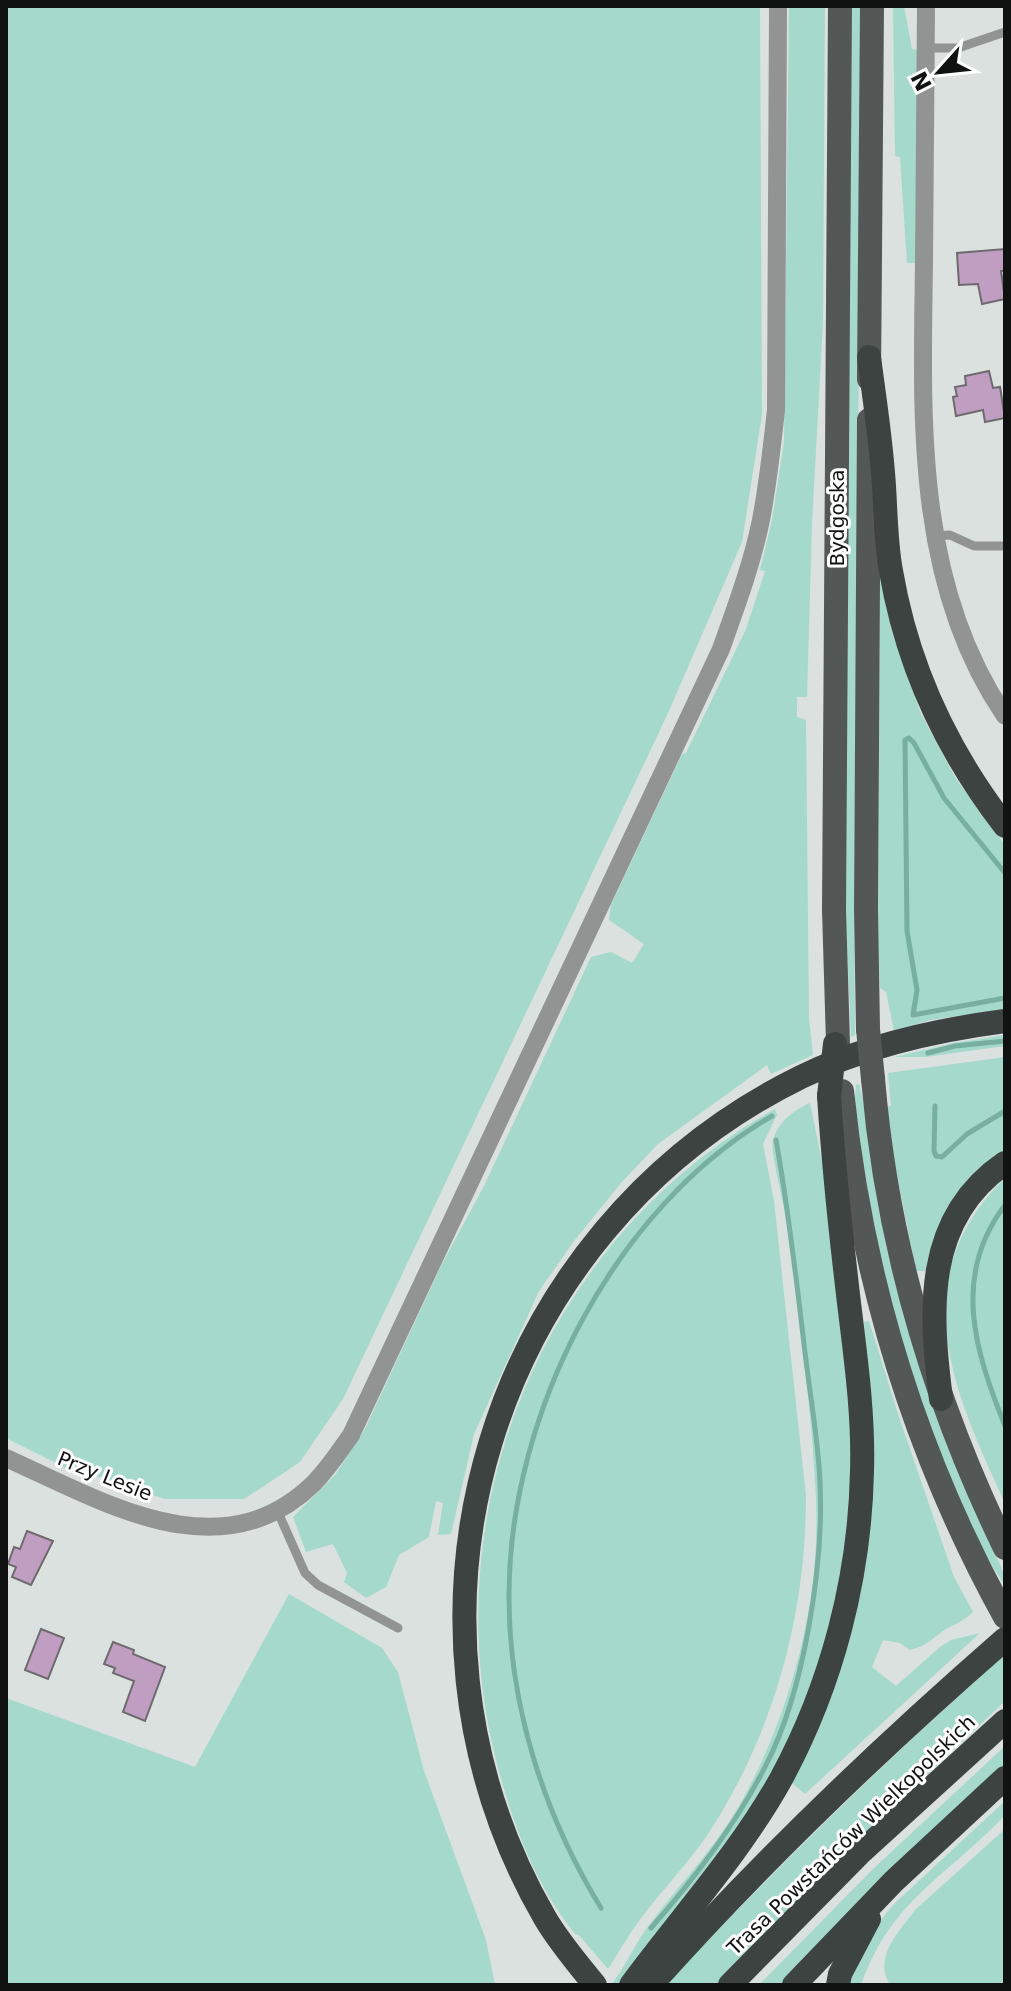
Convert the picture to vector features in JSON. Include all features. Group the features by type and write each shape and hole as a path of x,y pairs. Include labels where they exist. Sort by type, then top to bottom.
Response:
{"highway":[{"path":"869,357 891,571 904,632 924,690 947,739 977,789 1005,826"},
{"path":"595,1985 564,1947 522,1873 498,1814 481,1757 469,1696 464,1630 465,1568 482,1464 503,1401 530,1340 577,1265 608,1226 661,1172 697,1142 749,1106 802,1076 894,1043 956,1027 1005,1021"},
{"path":"631,1985 711,1883 780,1779 801,1737 833,1654 850,1587 860,1520 861,1439 858,1368 835,1179 837,1039"},
{"path":"941,1399 933,1333 939,1259 955,1218 977,1187 1005,1163"},
{"name":"Trasa Powstańców Wielkopolskich","path":"651,1985 817,1810 1005,1639"},
{"name":"Trasa Powstańców Wielkopolskich","path":"730,1985 859,1854 1005,1721"},
{"path":"794,1985 894,1881 1005,1778"},
{"path":"838,1985 858,1937 894,1881"}],"main road":[{"name":"Bydgoska","path":"837,1039 834,895 840,6"},
{"path":"872,6 866,910 868,1029 883,1171 902,1266 941,1399 1005,1548"},
{"path":"835,1093 859,1213 901,1380 955,1522 1005,1617"}],"street":[{"name":"Przy Lesie","path":"6,1458 137,1516 190,1527 236,1524 277,1510 312,1485 351,1435 721,649 745,579 770,469 776,410 778,6"},
{"path":"926,6 922,417 933,536 958,621 1002,706"}],"lane":[{"path":"926,48 958,48 1005,32"},
{"path":"933,536 950,535 974,546 1003,546"},
{"path":"277,1510 305,1573 318,1585 398,1628"}],"green space":[{"path":"6,6 760,6 762,414 742,542 669,711 343,1399 300,1462 244,1499 165,1499 90,1474 88,1479 6,1438"},
{"path":"789,6 825,6 823,322 807,697 797,697 797,717 806,720 809,1019 813,1055 771,1074 767,1065 658,1144 621,1183 539,1291 474,1434 451,1534 438,1535 443,1503 436,1501 429,1537 399,1555 386,1587 366,1598 344,1582 347,1573 333,1544 306,1552 293,1517 335,1475 364,1431 442,1264 485,1184 591,957 611,952 632,963 644,944 609,920 611,905 682,754 686,753 746,629 765,571 760,570 772,520 784,442"},
{"path":"851,6 862,6 855,1035 851,1037 845,902"},
{"path":"893,6 904,6 912,49 918,50 915,263 907,263 900,157 895,156"},
{"path":"880,564 894,638 921,714 956,779 1005,845 1005,1009 931,1020 894,1031 886,992 880,988 878,940"},
{"path":"1005,1035 1005,1046 925,1057 894,1057 954,1043"},
{"path":"1005,1057 1005,1151 990,1162 927,1271 916,1271 894,1159 887,1107 891,1106 888,1073"},
{"path":"859,1084 952,1457 1005,1576 1004,1584 988,1560 963,1509 926,1420 881,1269 854,1109 856,1085"},
{"path":"810,1103 830,1201 853,1444 844,1574 817,1670 780,1761 742,1827 623,1985 611,1985 645,1931 707,1853 738,1808 772,1737 798,1660 813,1580 816,1500 800,1327 773,1140 783,1122"},
{"path":"775,1109 777,1115 763,1144 774,1201 806,1496 800,1586 792,1630 767,1717 730,1798 706,1837 640,1920 608,1969 576,1935 548,1895 509,1806 496,1760 480,1665 480,1570 496,1477 525,1388 569,1305 625,1229 694,1163"},
{"path":"1005,1178 1005,1503 969,1419 955,1377 947,1336 946,1295 954,1255 973,1216"},
{"path":"869,1321 954,1577 973,1612 915,1649 883,1640 872,1667 896,1686 951,1640 980,1633 805,1794 792,1783 833,1692 870,1403 864,1322"},
{"path":"289,1594 382,1648 398,1672 424,1771 486,1940 495,1985 6,1985 6,1698 195,1767"},
{"path":"1005,1655 1005,1701 850,1848 718,1985 665,1985 831,1816"},
{"path":"1005,1746 1005,1769 783,1985 759,1985 873,1869"},
{"path":"1005,1801 1005,1815 923,1891 888,1930 861,1985 847,1985 870,1933 894,1904"},
{"path":"1005,1829 1005,1985 890,1985 884,1965 886,1955 902,1927 915,1910"}],"building":[{"path":"1005,249 1005,271 1001,271 1005,299 982,304 978,284 959,285 957,253"},
{"path":"989,371 993,388 1000,387 1005,418 985,422 983,410 956,416 955,387 966,385 965,376"},
{"path":"27,1531 53,1541 31,1585 12,1577 16,1567 8,1564 14,1547 20,1549"},
{"path":"41,1629 64,1638 48,1679 25,1670"},
{"path":"113,1642 165,1667 145,1721 123,1712 134,1681 113,1673 115,1668 104,1664"}],"waterway":[{"path":"1005,873 944,798 914,743 909,738 905,740 907,931 917,990 913,1015 1005,998"},
{"path":"928,1053 955,1046 1005,1041"},
{"path":"935,1106 934,1151 936,1156 942,1157 967,1134 1005,1111"},
{"path":"601,1908 562,1835 547,1797 533,1757 515,1676 509,1593 514,1525 528,1455 551,1387 582,1321 620,1259 664,1204 715,1155 772,1116"},
{"path":"651,1928 714,1850 742,1809 766,1765 791,1702 809,1627 819,1551 819,1465 792,1241 776,1140"},
{"path":"1005,1205 988,1232 978,1259 973,1286 978,1342 1005,1426"}]}
